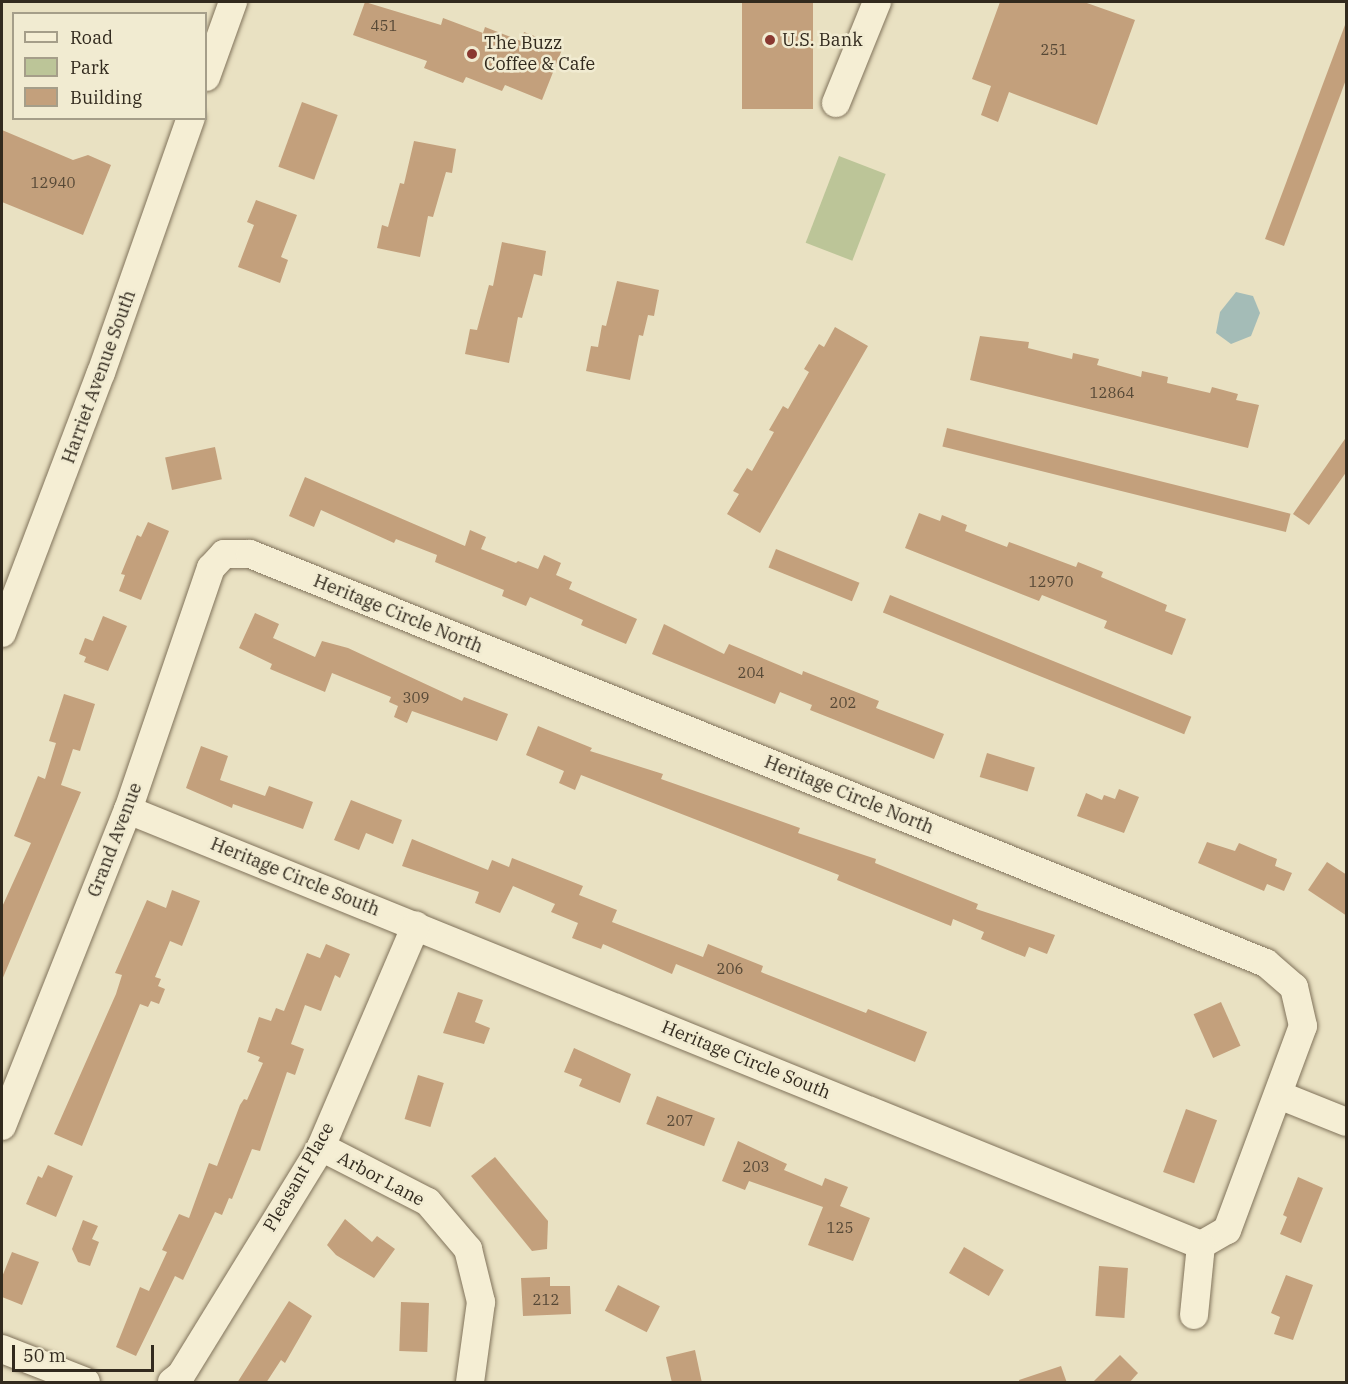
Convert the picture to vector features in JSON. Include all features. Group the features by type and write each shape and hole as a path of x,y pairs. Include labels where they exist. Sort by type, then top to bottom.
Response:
{"street":[{"path":"207,75 233,2"},
{"path":"836,103 877,2"},
{"name":"Harriet Avenue South","path":"2,633 97,383 190,120"},
{"name":"Grand Avenue","path":"2,1126 129,810 211,568 224,554"},
{"name":"Heritage Circle North","path":"224,554 261,559 1266,963 1294,987 1303,1026 1280,1095"},
{"name":"Heritage Circle South","path":"129,810 1201,1245"},
{"name":"Pleasant Place","path":"172,1383 181,1375 321,1147 416,925"},
{"path":"1194,1314 1201,1245 1227,1230 1280,1095 1347,1122"},
{"name":"Arbor Lane","path":"321,1147 428,1202 468,1248 481,1302 470,1383"},
{"path":"2,1349 86,1383"}],"green space":[{"path":"839,156 886,174 852,261 806,243"}],"water":[{"path":"1236,292 1253,296 1260,313 1251,336 1231,344 1216,333 1220,312"}],"building":[{"path":"365,2 441,25 443,18 483,33 485,27 521,41 524,32 563,47 542,100 505,85 502,91 466,77 463,83 424,68 427,61 353,35"},
{"name":"U.S. Bank","path":"742,2 813,2 813,109 742,109"},
{"path":"1000,2 1084,2 1135,20 1097,125 1009,92 998,122 981,115 991,86 972,79"},
{"path":"1345,25 1347,77 1284,246 1265,239"},
{"path":"302,102 338,115 314,180 278,167"},
{"path":"2,130 73,160 88,155 111,165 83,235 2,202"},
{"path":"414,141 456,149 452,173 446,172 433,217 428,216 420,257 377,248 382,225 388,227 400,183 404,184"},
{"path":"256,200 297,215 281,257 288,260 280,283 238,267 254,225 247,222"},
{"path":"502,242 546,251 542,276 534,274 522,318 518,317 509,363 465,354 470,329 477,330 489,285 493,286"},
{"path":"617,281 659,290 654,316 648,315 643,336 639,335 630,380 586,371 591,346 598,347 602,325 606,326"},
{"path":"835,327 868,346 760,533 727,514 739,494 733,491 747,468 752,471 774,432 769,430 783,406 788,409 809,372 804,369 819,344 824,347"},
{"path":"980,336 1029,342 1028,348 1072,359 1073,353 1099,359 1097,365 1141,377 1142,371 1168,377 1167,383 1210,393 1212,387 1238,394 1236,400 1259,405 1248,448 970,380"},
{"path":"947,428 1290,514 1286,532 942,446"},
{"path":"1347,436 1347,471 1309,525 1293,514"},
{"path":"215,447 222,479 172,490 165,458"},
{"path":"305,477 465,546 470,530 486,537 481,549 516,563 518,561 538,569 544,555 561,563 556,575 572,582 569,589 637,619 626,644 581,625 583,620 530,597 526,606 502,596 504,590 435,562 437,555 396,539 394,543 321,510 314,527 289,516"},
{"path":"919,513 940,521 942,515 967,525 965,531 1007,547 1009,542 1076,567 1078,562 1103,572 1101,577 1167,605 1165,611 1186,619 1172,655 1104,628 1107,621 1042,595 1039,601 905,548"},
{"path":"148,522 169,531 141,600 119,591 125,575 121,574 137,535 141,537"},
{"path":"776,549 859,583 852,601 769,568"},
{"path":"890,595 1191,717 1184,734 883,613"},
{"path":"255,613 279,624 273,638 315,657 322,641 348,648 462,701 464,697 508,714 497,741 412,711 407,723 394,717 398,706 389,702 391,697 332,673 325,692 270,669 272,664 239,648"},
{"path":"103,616 127,626 108,671 84,662 86,657 79,654 85,638 93,641"},
{"path":"664,624 724,654 729,644 802,675 803,671 879,701 876,708 944,734 934,759 810,710 812,705 780,692 775,704 652,654"},
{"path":"64,694 95,704 80,751 73,749 61,785 81,792 2,980 2,907 31,843 14,836 38,776 45,779 56,743 49,741"},
{"path":"538,726 592,748 590,751 663,774 661,779 800,828 798,833 876,859 875,863 978,904 976,909 1055,935 1047,954 1029,947 1025,957 981,939 984,932 953,919 951,926 837,880 839,875 581,775 575,790 559,783 564,771 526,755"},
{"path":"201,746 228,756 220,780 265,796 269,786 313,802 303,829 233,804 232,808 186,788"},
{"path":"987,753 1035,768 1028,792 980,777"},
{"path":"1119,789 1139,797 1124,833 1077,816 1086,793 1102,800 1104,795 1115,799"},
{"path":"351,800 402,820 393,844 366,833 359,850 334,840"},
{"path":"412,839 488,870 492,860 509,867 512,858 583,886 579,895 617,910 612,922 703,957 708,944 763,966 761,972 866,1013 868,1009 927,1032 915,1062 676,964 672,974 603,944 601,949 572,938 578,923 551,912 555,904 513,886 500,913 475,903 479,892 402,866"},
{"path":"1207,842 1235,851 1239,843 1277,859 1275,866 1292,873 1284,891 1267,884 1264,891 1198,863"},
{"path":"1327,862 1347,875 1347,916 1308,890"},
{"path":"172,890 200,901 182,946 170,941 155,977 161,979 158,986 165,989 159,1004 151,1001 148,1007 140,1004 82,1146 54,1134 116,994 122,975 115,973 147,900 166,908"},
{"path":"326,944 350,954 340,978 335,975 321,1011 305,1005 291,1044 304,1049 295,1075 287,1072 260,1151 252,1149 232,1199 229,1198 222,1215 215,1212 183,1280 175,1276 136,1356 116,1347 140,1287 149,1291 167,1252 162,1250 179,1214 189,1218 209,1163 217,1166 240,1105 244,1099 247,1100 263,1063 258,1061 260,1057 247,1052 259,1017 271,1021 276,1008 284,1011 307,953 320,958"},
{"path":"458,992 483,1000 475,1022 490,1028 484,1044 443,1033"},
{"path":"1221,1002 1241,1046 1213,1058 1194,1014"},
{"path":"574,1048 631,1074 620,1103 579,1086 582,1079 564,1072"},
{"path":"418,1075 444,1083 430,1127 405,1119"},
{"path":"657,1096 715,1118 704,1146 646,1124"},
{"path":"1186,1109 1217,1120 1194,1183 1163,1172"},
{"path":"738,1141 787,1164 784,1170 822,1186 825,1178 848,1187 840,1206 870,1218 853,1261 808,1245 823,1207 749,1181 745,1190 722,1181"},
{"path":"495,1157 548,1221 547,1249 532,1251 471,1176"},
{"path":"48,1165 73,1176 56,1217 26,1204 38,1176 42,1178"},
{"path":"1298,1177 1323,1188 1301,1243 1280,1234 1287,1217 1283,1215"},
{"path":"345,1219 372,1242 377,1236 395,1249 374,1278 336,1255 327,1245"},
{"path":"83,1220 98,1226 92,1239 99,1242 90,1266 78,1262 72,1249"},
{"path":"964,1247 1004,1270 989,1296 949,1273"},
{"path":"12,1252 39,1262 22,1305 2,1297 2,1277"},
{"path":"1099,1266 1128,1268 1124,1318 1096,1316"},
{"path":"1286,1275 1313,1285 1293,1340 1274,1334 1280,1317 1271,1313"},
{"path":"550,1277 550,1286 570,1286 571,1314 523,1316 521,1278"},
{"path":"618,1285 660,1306 647,1332 605,1311"},
{"path":"289,1301 312,1316 285,1363 281,1360 266,1383 237,1383"},
{"path":"401,1302 429,1303 427,1352 399,1351"},
{"path":"695,1350 702,1383 672,1383 666,1357"},
{"path":"1120,1355 1138,1373 1129,1383 1092,1383"},
{"path":"1061,1366 1067,1383 1019,1383 1019,1380"}],"place":[{"name":"U.S. Bank","path":"770,40"},
{"name":"The Buzz Coffee & Cafe","path":"472,54"}]}
